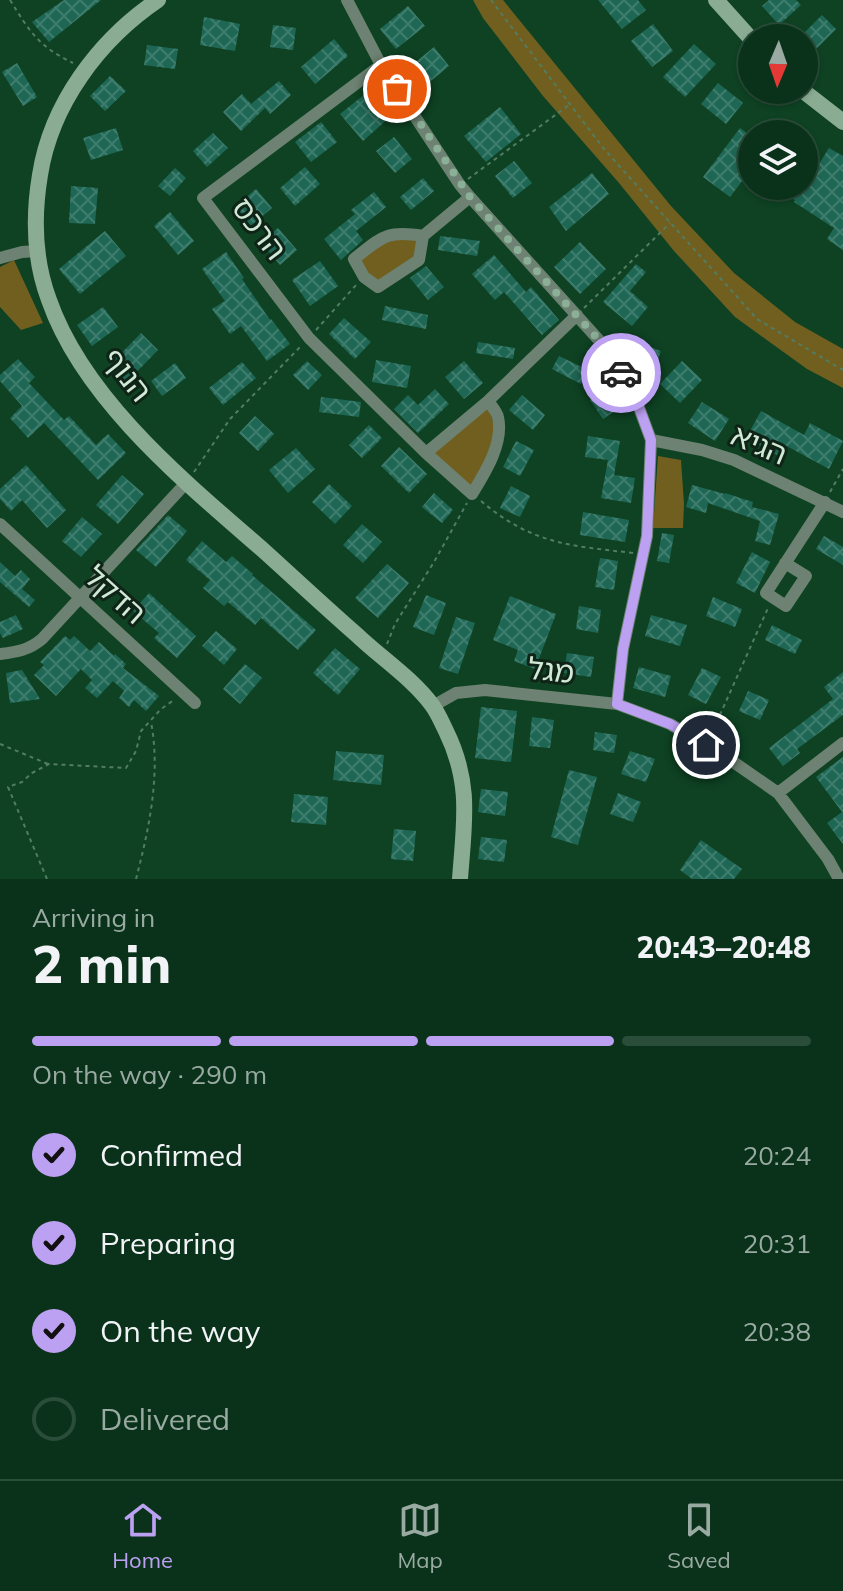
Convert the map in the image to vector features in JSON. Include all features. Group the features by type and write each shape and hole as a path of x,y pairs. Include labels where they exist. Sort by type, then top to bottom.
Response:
{"street":[{"name":"הנוף","path":"158,0 104,48 63,103 49,135 41,164 35,225 37,251 48,299 73,352 99,389 134,429 186,483 433,706"},
{"path":"347,0 381,65 460,185 606,348 634,394 651,440 647,530 623,649 617,704"},
{"path":"716,0 738,24"},
{"name":"הרכס","path":"381,65 203,198 309,338 472,494"},
{"path":"818,102 843,122"},
{"path":"423,236 399,232 379,240 354,259 364,277 378,287 419,260 423,236 470,197"},
{"path":"0,258 37,251"},
{"path":"426,453 488,401 577,315"},
{"path":"472,494 487,470 498,443 498,416 488,401"},
{"name":"הגיא","path":"651,440 734,460 843,512"},
{"path":"0,654 33,647 186,483"},
{"path":"785,563 806,576 786,606 766,593 785,563 825,502"},
{"name":"הדקל","path":"0,524 195,703"},
{"name":"מגל","path":"433,706 456,693 485,690 617,704 670,724 778,793 828,859 839,879"},
{"path":"433,706 455,752 464,784 460,879"},
{"path":"778,793 843,743"}],"path":[{"path":"10,0 32,35 52,53 74,63"},
{"path":"491,0 604,149 757,319 843,370"},
{"path":"460,185 570,104"},
{"path":"577,315 670,223"},
{"path":"186,483 230,419 364,277"},
{"path":"825,502 843,469"},
{"path":"381,657 395,624 472,494 501,518 533,535 570,546 643,554"},
{"path":"706,745 773,597"},
{"path":"0,744 49,764 126,768 136,751 141,731 161,709 174,701 180,689"},
{"path":"136,879 149,830 153,787 151,721"},
{"path":"47,879 8,787 22,782 49,764"}],"shaded area":[{"path":"473,0 503,0 671,206 734,273 795,322 843,349 843,388 807,369 735,317 674,251 543,96 483,18"},
{"path":"423,236 419,260 378,287 354,259 379,240"},
{"path":"14,260 43,323 21,330 0,307 0,267"},
{"path":"488,401 498,443 472,494 426,453"},
{"path":"658,456 681,460 683,528 653,528"}],"building":[{"path":"64,0 101,0 49,42 32,22"},
{"path":"598,0 638,0 646,10 622,29"},
{"path":"769,0 796,0 801,5 780,24 762,6"},
{"path":"408,6 425,26 396,49 380,29"},
{"path":"822,15 836,29 818,47 818,24 813,24"},
{"path":"204,17 240,24 235,51 200,45"},
{"path":"653,24 673,51 652,67 631,41"},
{"path":"273,25 296,28 293,50 270,47"},
{"path":"334,39 348,56 315,84 301,67"},
{"path":"694,44 716,64 685,97 663,77"},
{"path":"147,45 178,49 175,69 144,65"},
{"path":"434,47 449,66 421,89 406,70"},
{"path":"17,63 37,97 23,106 2,72"},
{"path":"110,76 126,91 105,111 90,96"},
{"path":"279,81 291,95 270,114 265,108 241,131 223,112 242,94 251,104"},
{"path":"718,83 738,99 738,104 742,104 726,124 701,104"},
{"path":"370,90 390,117 363,141 340,114"},
{"path":"500,107 521,134 486,162 464,136"},
{"path":"321,122 337,142 311,162 295,142"},
{"path":"116,128 123,150 91,160 83,138"},
{"path":"738,131 738,186 730,197 703,177"},
{"path":"213,133 228,148 207,167 193,151"},
{"path":"394,137 412,159 395,173 376,151"},
{"path":"829,148 843,156 843,250 827,239 834,228 794,202 818,200 819,164"},
{"path":"514,161 532,183 513,198 495,176"},
{"path":"305,167 320,184 295,206 280,188"},
{"path":"175,168 186,178 170,196 158,186"},
{"path":"592,173 609,194 566,231 549,207"},
{"path":"423,178 434,191 411,210 400,197"},
{"path":"71,186 98,188 95,224 69,223"},
{"path":"256,189 272,208 248,228 233,208"},
{"path":"374,192 386,207 356,231 363,240 341,260 324,239 355,214 351,210"},
{"path":"170,212 194,241 178,255 154,226"},
{"path":"278,228 297,250 280,265 261,242"},
{"path":"105,231 126,256 80,294 59,269"},
{"path":"440,236 480,241 477,256 438,250"},
{"path":"580,242 606,269 580,294 554,267"},
{"path":"226,252 270,320 290,344 267,361 241,326 230,334 212,309 225,301 202,269"},
{"path":"494,255 526,292 531,287 559,320 542,335 504,292 495,300 472,274"},
{"path":"320,261 338,286 310,306 292,280"},
{"path":"636,264 646,272 630,291 648,307 632,326 603,302"},
{"path":"426,266 444,287 428,300 410,278"},
{"path":"385,306 428,315 426,329 382,320"},
{"path":"103,307 118,327 92,346 77,325"},
{"path":"344,318 371,342 355,359 329,334"},
{"path":"141,333 158,350 124,385 107,368"},
{"path":"478,342 515,348 513,359 476,353"},
{"path":"640,343 661,351 654,371 633,363"},
{"path":"559,356 588,370 581,384 552,369"},
{"path":"18,359 35,377 29,383 64,420 69,416 96,445 108,434 126,453 98,480 44,423 28,438 10,418 22,406 0,381 0,375"},
{"path":"376,360 411,366 407,388 372,382"},
{"path":"307,361 322,375 308,390 293,375"},
{"path":"464,361 483,383 464,399 445,377"},
{"path":"682,361 702,380 680,403 660,384"},
{"path":"242,362 256,378 223,405 209,388"},
{"path":"175,363 186,378 162,396 151,381"},
{"path":"435,389 449,404 418,433 394,409 408,395 418,405"},
{"path":"606,390 618,409 603,419 590,400"},
{"path":"522,395 545,415 533,430 509,410"},
{"path":"321,397 361,402 359,417 319,412"},
{"path":"702,402 729,419 715,441 688,423"},
{"path":"761,411 804,435 810,423 843,441 829,469 783,444 777,455 746,438"},
{"path":"255,416 274,434 258,451 239,433"},
{"path":"369,425 382,438 362,458 349,445"},
{"path":"588,436 620,441 614,475 635,478 631,503 601,498 608,460 585,457"},
{"path":"516,441 534,450 520,476 503,467"},
{"path":"399,447 427,474 409,493 381,466"},
{"path":"296,448 315,469 288,493 269,470"},
{"path":"26,465 66,510 47,528 22,500 11,511 0,499 0,489"},
{"path":"122,475 144,494 118,524 96,505"},
{"path":"329,484 352,506 335,524 312,502"},
{"path":"692,485 753,502 752,507 779,514 770,545 755,541 760,521 708,503 706,513 686,507"},
{"path":"511,486 530,496 520,517 500,508"},
{"path":"434,493 453,510 442,523 422,507"},
{"path":"583,512 629,520 625,542 580,535"},
{"path":"168,515 187,531 156,567 136,550"},
{"path":"82,517 102,534 81,557 62,541"},
{"path":"362,524 382,542 363,563 343,545"},
{"path":"662,533 674,535 669,563 657,561"},
{"path":"824,536 843,547 843,565 816,549"},
{"path":"202,541 226,562 232,556 316,630 298,650 261,618 255,625 228,602 224,606 203,588 210,580 186,560"},
{"path":"752,552 770,562 755,593 736,583"},
{"path":"600,558 618,561 614,590 595,587"},
{"path":"0,562 15,576 21,570 30,579 22,589 35,600 29,607 0,582"},
{"path":"387,564 409,583 378,618 355,598"},
{"path":"149,593 196,636 177,658 154,638 159,633 133,611"},
{"path":"426,595 446,603 434,635 413,627"},
{"path":"510,596 556,614 535,669 514,661 518,650 493,640"},
{"path":"713,597 742,609 735,627 706,616"},
{"path":"579,606 601,610 598,633 576,629"},
{"path":"16,615 23,629 3,638 0,622"},
{"path":"651,615 687,625 680,646 645,636"},
{"path":"456,617 475,623 458,674 439,668"},
{"path":"772,625 802,640 795,654 765,640"},
{"path":"216,631 237,649 224,665 202,646"},
{"path":"65,636 70,640 74,636 90,651 99,642 126,664 123,668 159,696 146,711 134,700 129,707 119,698 124,691 113,681 97,698 85,688 92,680 81,669 56,696 34,675 44,665 40,662"},
{"path":"335,648 360,669 338,695 313,673"},
{"path":"567,653 594,657 591,677 564,673"},
{"path":"245,664 262,678 240,704 223,689"},
{"path":"639,667 671,676 665,697 633,688"},
{"path":"702,668 721,677 706,704 688,695"},
{"path":"22,670 40,699 10,703 6,673"},
{"path":"843,672 843,715 797,749 800,753 783,766 769,748 833,699 824,687"},
{"path":"748,691 769,700 760,720 739,711"},
{"path":"481,707 517,711 511,762 475,758"},
{"path":"532,717 554,720 550,748 529,746"},
{"path":"595,732 617,735 614,753 593,750"},
{"path":"336,751 384,755 381,785 333,780"},
{"path":"630,751 655,759 646,782 621,774"},
{"path":"843,757 843,844 827,823 842,812 816,777"},
{"path":"569,770 597,777 578,845 551,837"},
{"path":"481,789 508,792 505,816 478,812"},
{"path":"618,793 641,802 633,822 610,814"},
{"path":"294,794 328,797 326,825 291,822"},
{"path":"394,829 416,831 413,861 391,859"},
{"path":"481,837 507,840 504,862 478,859"},
{"path":"701,840 742,869 734,879 692,879 680,870"}],"way so far":[{"path":"397,89 460,185 606,348 621,373"}],"route":[{"path":"621,373 634,394 651,440 647,536 623,649 617,704 670,724 706,745"}]}
